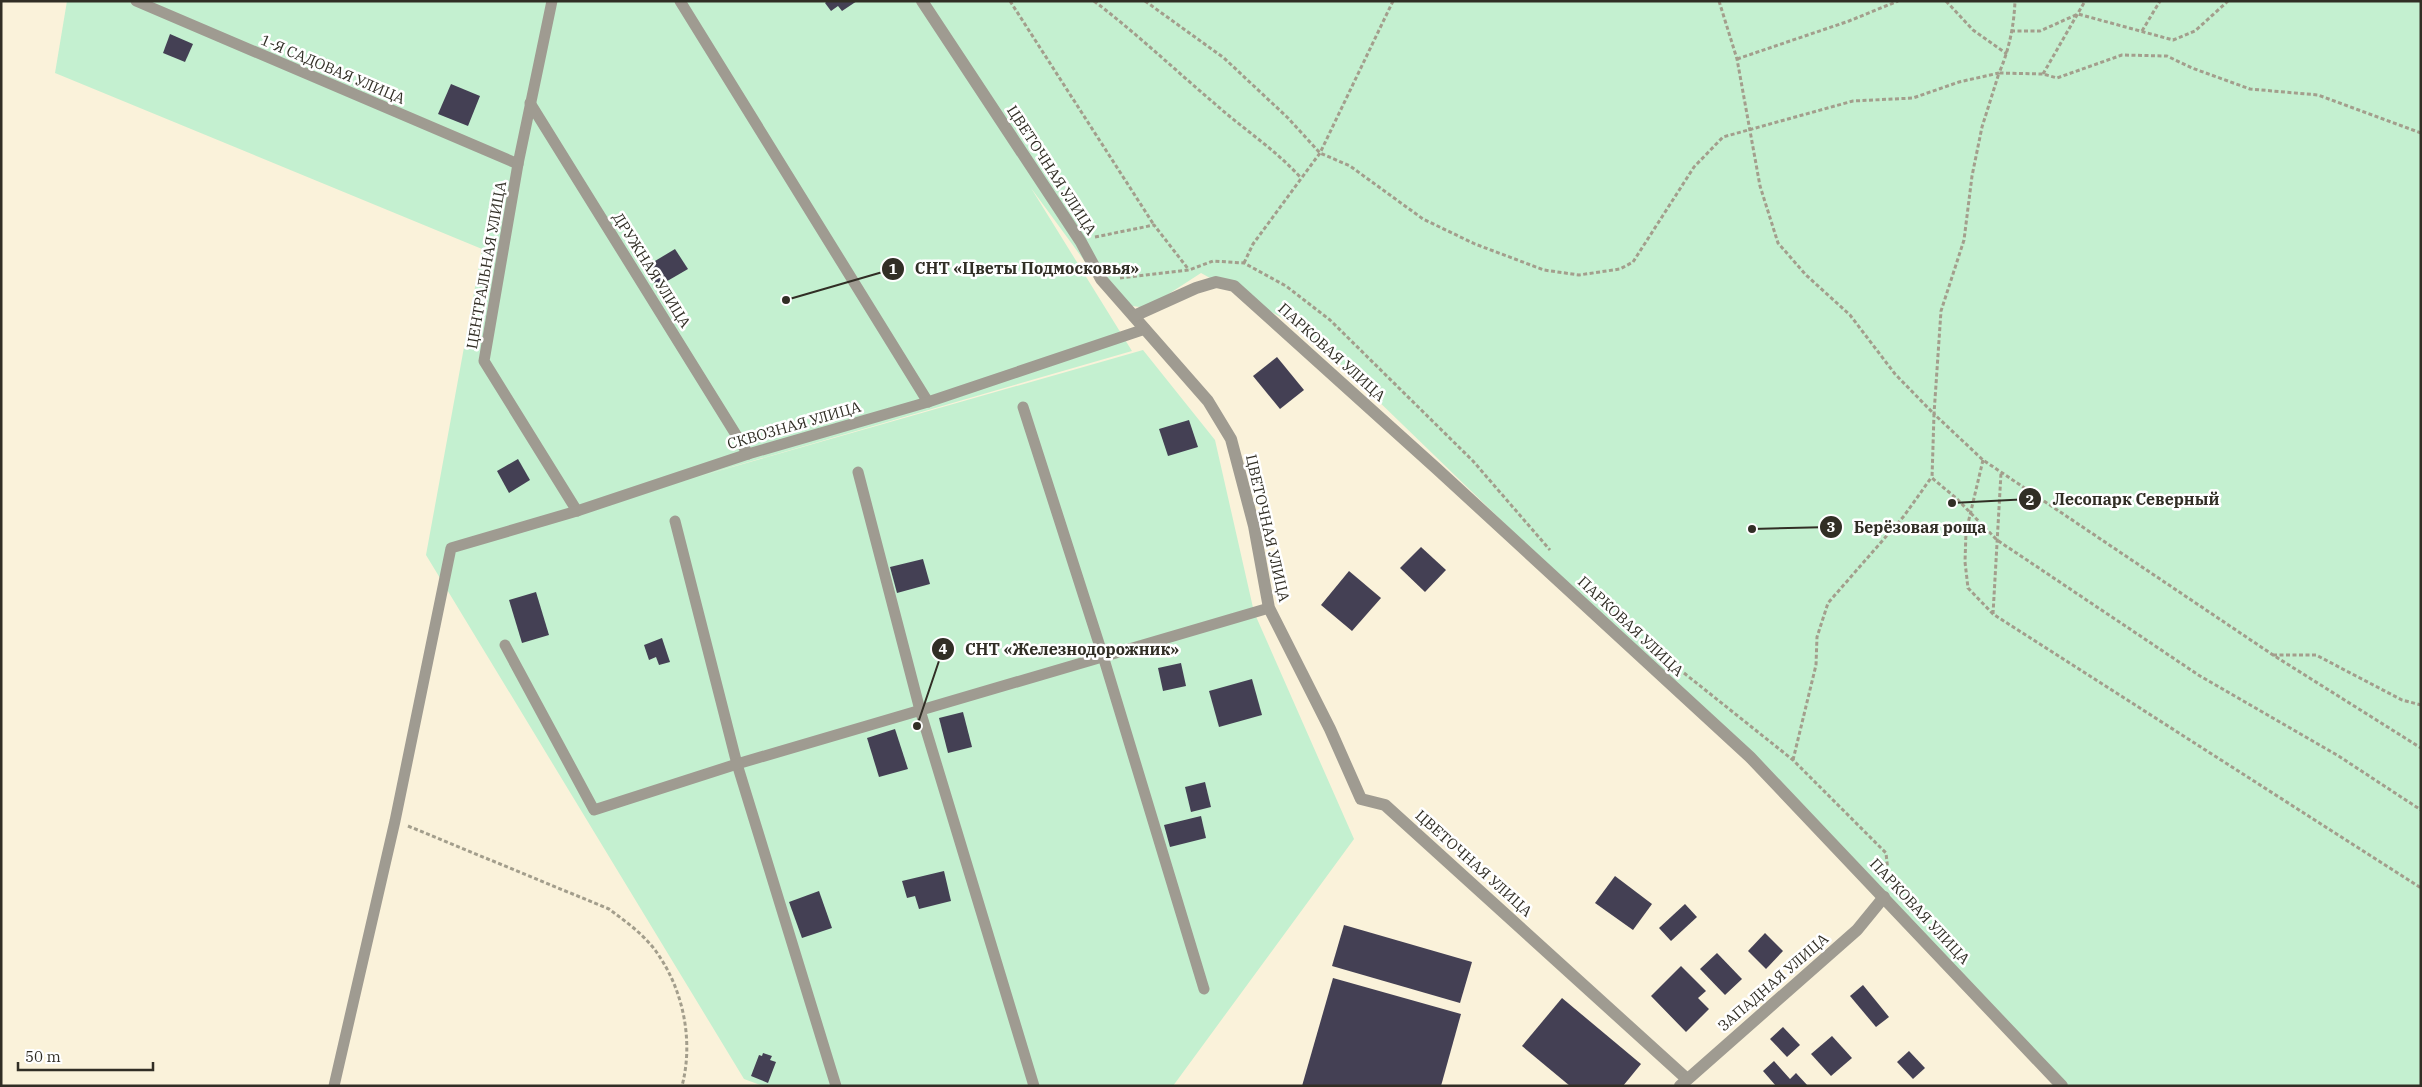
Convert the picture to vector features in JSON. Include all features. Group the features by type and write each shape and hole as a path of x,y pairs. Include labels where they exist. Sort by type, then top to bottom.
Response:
{"street":[{"name":"ЦВЕТОЧНАЯ УЛИЦА","path":"922,1 1080,242 1102,279 1208,401 1231,439 1254,526 1269,608 1330,729 1361,799 1385,804 1684,1082"},
{"name":"ПАРКОВАЯ УЛИЦА","path":"1134,316 1196,288 1216,282 1234,286 1437,468 1750,757 2062,1086"},
{"name":"ЗАПАДНАЯ УЛИЦА","path":"1684,1082 1856,930 1884,897"}],"lane":[{"name":"1-Я САДОВАЯ УЛИЦА","path":"136,1 518,164"},
{"name":"ЦЕНТРАЛЬНАЯ УЛИЦА","path":"552,1 518,164 484,361 577,511"},
{"path":"680,1 928,402"},
{"name":"ДРУЖНАЯ УЛИЦА","path":"530,103 748,454"},
{"name":"СКВОЗНАЯ УЛИЦА","path":"395,821 452,548 577,511 748,454 928,402 1144,329"},
{"path":"1023,407 1103,656 1204,989"},
{"path":"858,472 920,710 1034,1086"},
{"path":"675,521 737,764 836,1086"},
{"path":"505,645 594,810 737,764 1269,608"},
{"path":"334,1086 395,821"}],"path":[{"path":"1010,1 1154,224 1189,270"},
{"path":"1094,1 1157,52 1215,104 1281,156 1302,178"},
{"path":"1145,1 1224,58 1288,118 1320,153 1350,166 1423,219 1475,244 1544,270 1579,276 1620,269 1633,262 1694,167 1723,137 1853,102 1913,98 1958,82 1999,72 2043,74 2057,78 2122,55 2167,56 2250,89 2318,94 2421,133"},
{"path":"1244,263 1253,244 1320,153 1393,1"},
{"path":"1719,1 1737,59 1760,186 1778,243 1806,276 1850,315 1895,374 1982,460 2273,655 2421,748"},
{"path":"1737,59 1849,21 1898,1"},
{"path":"1946,1 1973,30 2007,54"},
{"path":"1793,760 1816,666 1817,636 1828,603 1904,516 1932,478 1941,311 1964,240 1972,176 1982,127 1999,72 2007,54 2015,1"},
{"path":"2043,74 2085,1"},
{"path":"2142,32 2160,1"},
{"path":"2011,32 2040,31 2078,14 2173,40 2195,31 2228,1"},
{"path":"1080,242 1098,236 1154,224"},
{"path":"1982,460 1970,512 1965,562 1968,588 1993,614 2421,888"},
{"path":"1993,614 2001,472"},
{"path":"1932,478 1970,512 1997,540 2200,676 2337,755 2421,810"},
{"path":"2273,655 2316,655 2402,700 2421,705"},
{"path":"395,821 609,909 635,928 654,949 671,977 684,1018 688,1041 686,1070 682,1086"}],"green space":[{"path":"67,1 2421,1 2421,1086 2069,1086 1790,795 1628,643 1338,362 1286,320 1201,273 1147,308 1125,305 1105,289 1031,188 1132,351 683,481 1143,350 1215,440 1254,612 1354,839 1173,1086 763,1086 744,1079 426,555 482,249 55,73"}],"building":[{"path":"827,1 857,1 842,11 838,6 831,11 825,3"},
{"path":"170,34 193,44 185,62 163,53"},
{"path":"451,84 480,96 468,126 438,114"},
{"path":"675,249 688,269 657,287 645,267"},
{"path":"1277,357 1304,390 1280,409 1253,376"},
{"path":"1189,420 1198,447 1168,456 1159,429"},
{"path":"518,459 530,480 509,493 497,471"},
{"path":"1421,547 1446,570 1425,592 1400,568"},
{"path":"923,559 930,584 897,593 890,567"},
{"path":"1349,571 1381,598 1352,631 1321,605"},
{"path":"536,592 549,635 522,643 509,600"},
{"path":"662,638 670,662 659,665 656,657 649,660 644,645"},
{"path":"1181,663 1186,686 1163,691 1158,668"},
{"path":"1252,679 1262,715 1219,727 1209,691"},
{"path":"963,712 972,747 948,753 939,718"},
{"path":"895,729 908,769 879,777 867,738"},
{"path":"1205,782 1211,807 1191,812 1185,787"},
{"path":"1201,816 1206,838 1170,847 1164,825"},
{"path":"944,871 951,901 919,909 915,896 907,898 902,881"},
{"path":"1615,876 1652,904 1633,930 1595,903"},
{"path":"819,891 832,928 802,938 789,902"},
{"path":"1685,904 1697,917 1671,941 1659,928"},
{"path":"1344,925 1472,962 1460,1003 1332,966"},
{"path":"1765,933 1783,951 1766,969 1748,951"},
{"path":"1717,953 1742,979 1725,995 1700,969"},
{"path":"1681,966 1706,991 1698,998 1709,1009 1686,1032 1651,996"},
{"path":"1333,978 1461,1014 1441,1086 1302,1086"},
{"path":"1863,985 1889,1017 1876,1027 1850,996"},
{"path":"1562,998 1641,1064 1623,1086 1570,1086 1522,1046"},
{"path":"1783,1027 1800,1045 1787,1057 1770,1039"},
{"path":"1832,1036 1852,1058 1831,1076 1811,1054"},
{"path":"1909,1051 1925,1068 1913,1079 1897,1062"},
{"path":"763,1053 772,1056 770,1060 776,1062 768,1083 751,1076 759,1055 762,1056"},
{"path":"1774,1061 1790,1079 1796,1073 1808,1086 1776,1086 1763,1071"}],"place":[{"name":"СНТ «Цветы Подмосковья»","path":"786,300"},
{"name":"Лесопарк Северный","path":"1952,503"},
{"name":"Берёзовая роща","path":"1752,529"},
{"name":"СНТ «Железнодорожник»","path":"917,726"}]}
